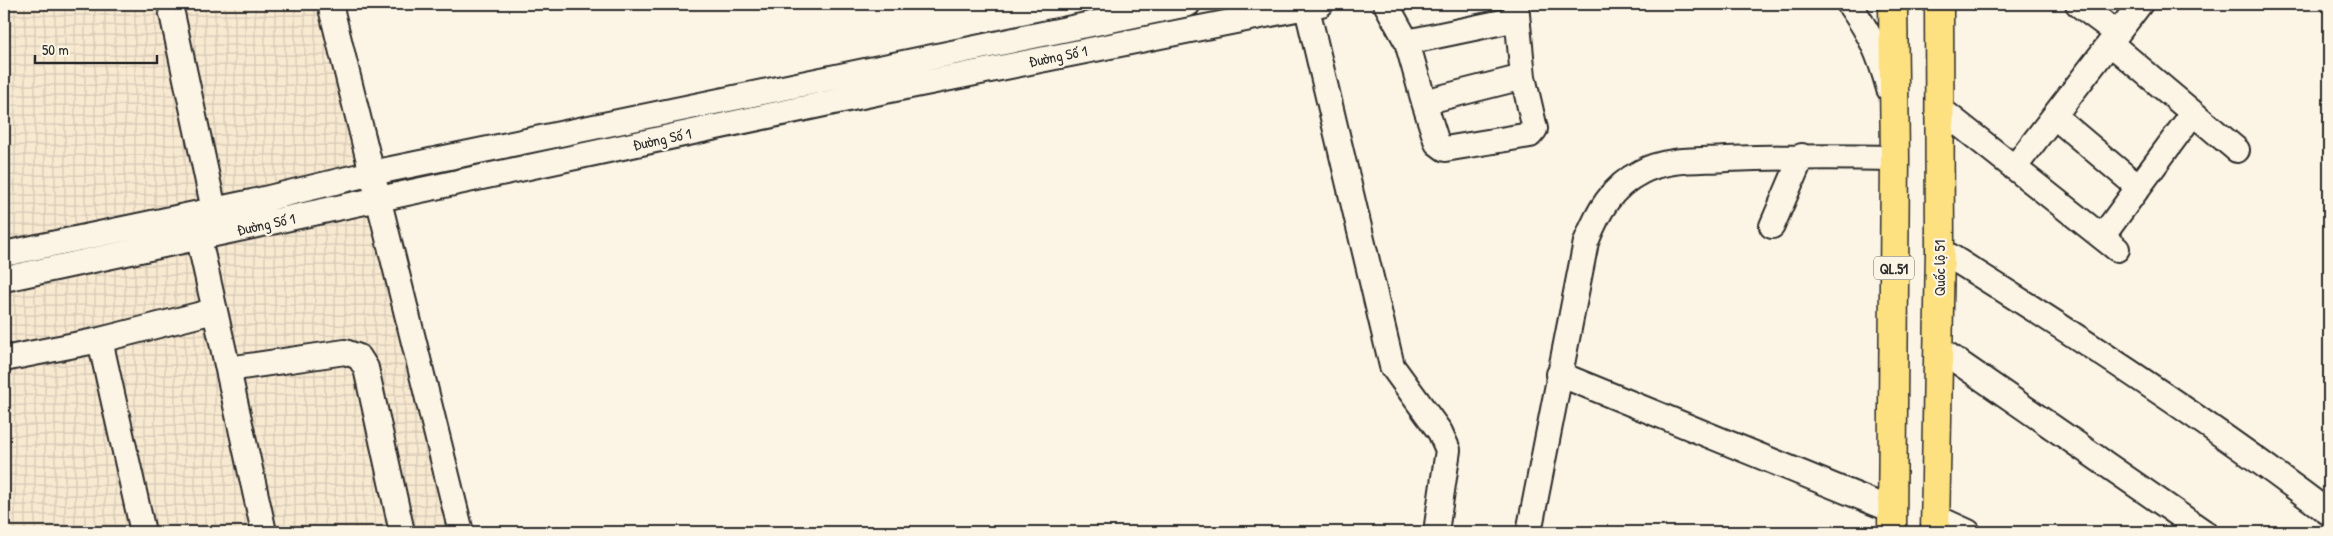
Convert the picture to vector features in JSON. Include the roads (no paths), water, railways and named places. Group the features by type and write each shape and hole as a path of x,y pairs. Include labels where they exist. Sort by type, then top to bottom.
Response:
{"highway":[{"name":"QL.51","path":"1892,521 1895,158 1893,4"},
{"name":"Quốc lộ 51","path":"1935,525 1940,250 1939,4"}],"street":[{"path":"170,4 214,210"},
{"path":"330,4 461,532"},
{"name":"Đường Số 1","path":"4,254 214,210 372,173 1188,4"},
{"path":"1386,4 1407,42 1436,143 1445,149 1530,135 1535,129 1523,77 1517,11 1407,42"},
{"path":"1849,4 1869,31 1880,59 1894,109"},
{"path":"2078,4 2192,113 2237,150"},
{"path":"2014,168 2140,4"},
{"path":"1311,5 1392,366 1440,432 1448,450 1436,532"},
{"name":"Đường Số 1","path":"4,279 199,239 890,90 1311,5"},
{"path":"1424,102 1523,77"},
{"path":"1939,108 2110,243 2138,187 2192,113"},
{"path":"2054,116 2138,187"},
{"path":"1772,226 1802,156"},
{"path":"1529,532 1586,242 1597,214 1616,190 1641,172 1670,162 1802,156 1895,158"},
{"path":"199,239 264,532"},
{"path":"1940,250 2017,298 2267,466 2329,513"},
{"path":"4,359 100,340 214,311"},
{"path":"100,340 142,532"},
{"path":"1938,348 2204,532"},
{"path":"228,369 345,352 359,357 366,368 402,532"},
{"path":"1559,374 1892,521"},
{"path":"1935,525 1968,532"}]}
